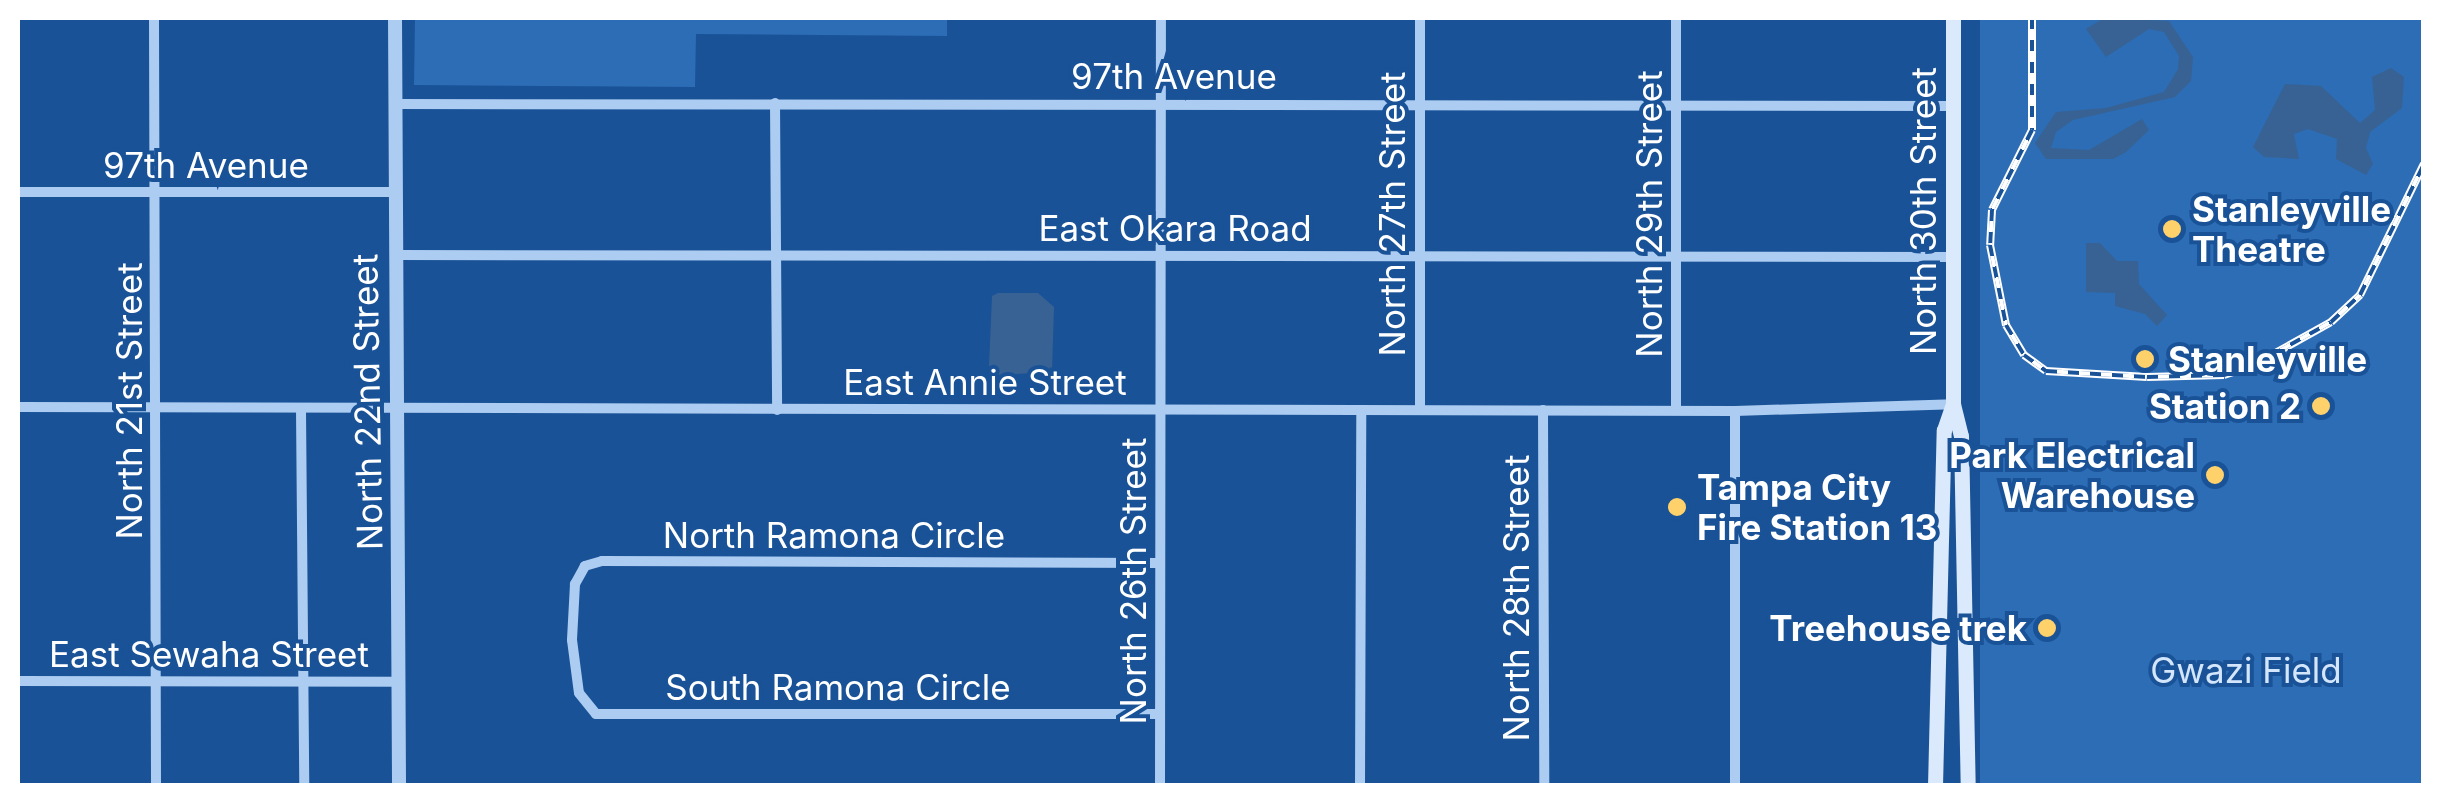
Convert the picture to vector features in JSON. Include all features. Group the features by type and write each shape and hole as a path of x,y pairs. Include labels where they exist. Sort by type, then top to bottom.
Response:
{"main road":[{"name":"North 30th Street","path":"1953,18 1953,404 1962,436 1968,608 1968,786"},
{"name":"North 30th Street","path":"1936,786 1944,430 1953,404"}],"street":[{"name":"North 21st Street","path":"154,18 156,786"},
{"name":"North 22nd Street","path":"395,18 399,786"},
{"name":"North 26th Street","path":"1160,786 1161,18"},
{"name":"North 27th Street","path":"1420,18 1420,410"},
{"name":"North 29th Street","path":"1676,18 1676,410"},
{"path":"775,102 777,410"},
{"name":"97th Avenue","path":"395,104 1953,106"},
{"name":"97th Avenue","path":"18,192 395,192"},
{"name":"East Okara Road","path":"396,255 1953,257"},
{"name":"East Annie Street","path":"18,407 1735,411 1953,404"},
{"path":"301,410 304,786"},
{"path":"1360,786 1361,410"},
{"name":"North 28th Street","path":"1544,410 1544,786"},
{"path":"1735,411 1735,786"},
{"name":"North Ramona Circle","path":"572,640 574,584 585,566 602,561 1160,563"},
{"name":"South Ramona Circle","path":"572,640 578,694 596,714 1160,714"},
{"name":"East Sewaha Street","path":"18,682 400,682"}],"green space":[{"path":"415,18 947,18 947,36 696,34 695,87 414,85"},
{"name":"Gwazi Field","path":"1980,18 2423,18 2423,786 1980,786"}],"shaded area":[{"path":"2104,18 2169,21 2193,57 2191,81 2175,97 2073,120 2056,132 2051,148 2089,150 2142,119 2149,130 2113,159 2046,159 2035,143 2056,112 2106,108 2164,92 2178,69 2179,56 2164,32 2149,29 2106,57 2086,29"},
{"path":"2391,68 2404,77 2402,108 2370,132 2366,148 2373,164 2366,175 2336,159 2337,139 2308,129 2294,134 2299,159 2264,157 2253,147 2285,84 2321,86 2360,123 2375,110 2372,77"},
{"path":"2086,243 2100,243 2117,261 2138,261 2139,284 2167,315 2157,326 2145,314 2115,306 2115,293 2086,292"},
{"path":"1038,293 1054,307 1052,372 998,375 989,366 992,296"}],"railway":[{"path":"2032,18 2032,130 1992,210 1990,245 2006,325 2024,355 2046,371 2147,377 2224,375 2252,366 2331,322 2360,295 2424,164"}],"place":[{"name":"Stanleyville Theatre","path":"2172,229"},
{"name":"Stanleyville","path":"2145,359"},
{"name":"Station 2","path":"2321,406"},
{"name":"Park Electrical Warehouse","path":"2215,475"},
{"name":"Tampa City Fire Station 13","path":"1677,507"},
{"name":"Treehouse trek","path":"2047,628"}]}
